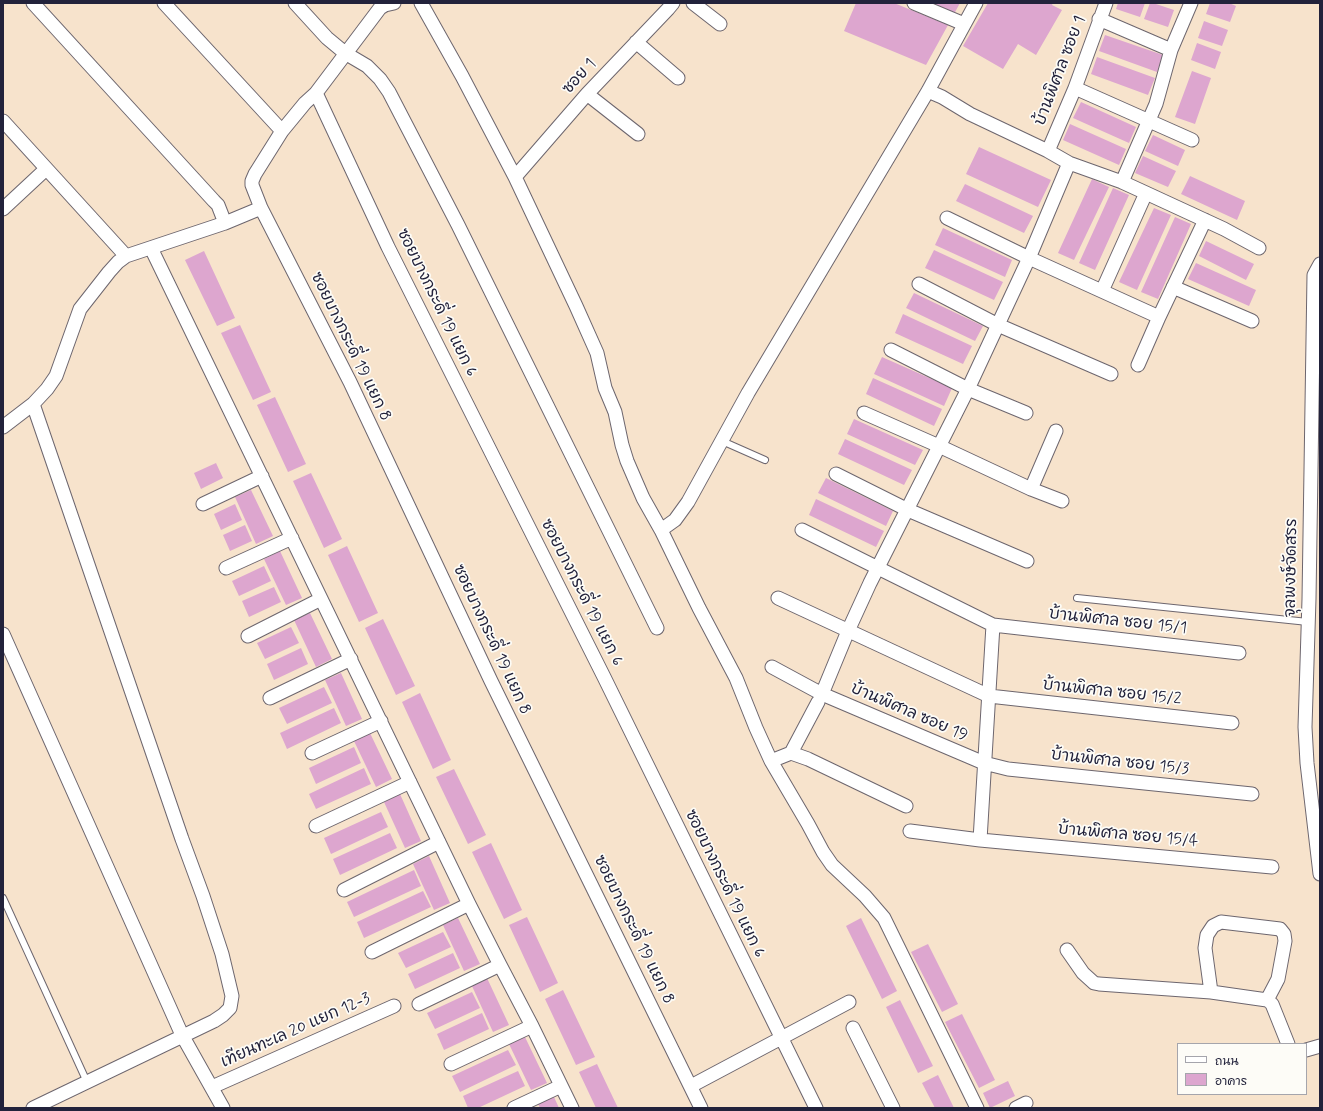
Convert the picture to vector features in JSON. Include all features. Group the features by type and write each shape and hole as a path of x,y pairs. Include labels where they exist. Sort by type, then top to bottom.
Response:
{"street":[{"path":"32,3 218,205 225,223"},
{"path":"164,3 282,131"},
{"path":"295,3 327,38 345,53 367,66 380,79 400,110 462,232 657,628"},
{"name":"ซอยบางกระดี่ 19 แยก 8","path":"394,3 380,8 316,93 305,103 282,131 255,174 252,185 261,208 350,382 490,681 691,1086"},
{"path":"421,3 462,76 515,177 597,353 605,388 615,412 627,461 643,498 661,530 699,608 736,678 771,761 832,865 865,896 884,918 977,1108"},
{"name":"ซอย 1","path":"515,177 587,94 673,3"},
{"path":"694,3 720,24"},
{"path":"914,3 964,24"},
{"path":"661,530 675,520 688,502 748,393 928,90 976,3"},
{"name":"บ้านพิศาล ซอย 1","path":"1048,151 1075,88 1106,3"},
{"path":"1122,182 1156,104 1171,50 1190,3"},
{"path":"1099,20 1171,50"},
{"path":"636,42 678,78"},
{"path":"1075,88 1192,140"},
{"path":"928,90 984,121 1048,151 1069,163 1146,192 1248,241 1259,248"},
{"name":"ซอยบางกระดี่ 19 แยก 6","path":"316,93 399,268 604,677 816,1108"},
{"path":"587,94 638,134"},
{"path":"3,121 126,256"},
{"path":"771,761 791,753 820,698 848,631 878,568 968,389 998,325 1029,258 1069,163"},
{"path":"3,209 46,169"},
{"path":"1102,291 1146,192"},
{"path":"3,427 33,404 47,389 56,376 80,309 109,272 126,256 225,223 261,208"},
{"path":"947,218 1029,258 1159,317"},
{"path":"1138,365 1204,220"},
{"path":"151,248 439,842 572,1108"},
{"name":"จุลพงษ์จัดสรร","path":"1320,264 1314,275 1308,622 1304,727 1315,783 1320,874"},
{"path":"919,284 998,325 1111,374"},
{"path":"1173,288 1252,321"},
{"path":"891,350 968,389 1026,413"},
{"path":"33,404 182,839 203,896 222,954 232,996 230,1008 214,1021 182,1035 33,1108"},
{"path":"864,413 1031,489 1062,501"},
{"path":"1031,489 1056,431"},
{"path":"836,474 908,510 1027,562"},
{"path":"203,504 262,476"},
{"path":"802,530 993,626 980,840"},
{"path":"226,568 292,538"},
{"name":"บ้านพิศาล ซอย 15/2","path":"778,598 988,696 1232,723"},
{"path":"248,636 321,599"},
{"name":"บ้านพิศาล ซอย 15/1","path":"993,626 1239,653"},
{"path":"3,634 182,1035 223,1108"},
{"path":"270,698 350,660"},
{"name":"บ้านพิศาล ซอย 19","path":"772,667 820,698 984,763"},
{"path":"312,753 381,721"},
{"path":"791,753 808,759 906,806"},
{"name":"บ้านพิศาล ซอย 15/3","path":"984,763 1008,769 1252,794"},
{"path":"316,826 410,782"},
{"name":"บ้านพิศาล ซอย 15/4","path":"910,831 980,840 1272,867"},
{"path":"344,890 439,842"},
{"path":"372,952 470,904"},
{"path":"1210,992 1204,948 1208,935 1213,926 1221,922 1280,929 1284,934 1285,941 1278,979 1267,1000"},
{"path":"1067,950 1083,973 1094,983 1210,992 1267,1000 1272,1004 1288,1043"},
{"path":"418,1004 500,965"},
{"path":"701,1108 691,1086 849,1002"},
{"name":"เทียนทะเล 20 แยก 12-3","path":"212,1087 394,1006"},
{"path":"452,1064 532,1026"},
{"path":"853,1028 893,1108"},
{"path":"1307,1050 1320,1046"},
{"path":"514,1108 561,1086"}],"lane":[{"path":"722,440 765,460"},
{"path":"1077,598 1308,622"},
{"path":"3,898 87,1082"}],"building":[{"path":"856,3 894,3 948,25 926,65 844,31"},
{"path":"929,3 960,3 954,14"},
{"path":"988,3 1053,3 1052,5 1062,10 1036,55 1018,44 1003,69 963,46"},
{"path":"1118,3 1145,3 1140,17 1116,9"},
{"path":"1150,3 1174,10 1168,27 1144,19"},
{"path":"1210,3 1229,3 1236,6 1230,22 1206,14"},
{"path":"1204,21 1228,30 1222,46 1198,38"},
{"path":"1105,35 1163,55 1157,72 1099,51"},
{"path":"1197,43 1221,52 1215,69 1191,60"},
{"path":"1097,57 1155,78 1148,95 1091,74"},
{"path":"1192,71 1211,78 1195,124 1175,117"},
{"path":"1081,102 1136,127 1129,143 1073,118"},
{"path":"1070,124 1126,149 1119,165 1063,140"},
{"path":"1153,135 1185,150 1178,166 1145,151"},
{"path":"979,147 1051,180 1038,207 966,174"},
{"path":"1143,156 1176,171 1168,187 1135,173"},
{"path":"1190,176 1245,201 1237,220 1181,194"},
{"path":"1092,179 1109,187 1074,260 1058,253"},
{"path":"965,184 1033,216 1024,233 956,201"},
{"path":"1113,188 1129,195 1095,270 1079,263"},
{"path":"1154,208 1171,215 1137,290 1119,282"},
{"path":"1175,217 1191,224 1158,299 1141,292"},
{"path":"943,228 1012,260 1005,277 935,245"},
{"path":"1206,241 1254,264 1246,280 1199,256"},
{"path":"934,250 1003,282 994,300 925,268"},
{"path":"204,251 235,318 217,326 185,260"},
{"path":"1196,263 1256,290 1249,306 1188,279"},
{"path":"914,293 983,326 975,341 906,308"},
{"path":"903,314 972,346 963,364 895,333"},
{"path":"240,325 271,392 253,400 221,333"},
{"path":"882,357 952,388 944,406 874,374"},
{"path":"873,378 942,409 934,426 866,394"},
{"path":"275,397 306,464 288,472 257,405"},
{"path":"854,419 923,450 915,465 847,434"},
{"path":"845,439 912,470 904,485 838,454"},
{"path":"216,463 223,478 201,489 194,473"},
{"path":"311,473 342,539 324,548 293,481"},
{"path":"826,478 893,511 886,526 818,493"},
{"path":"251,490 273,536 256,544 235,497"},
{"path":"816,499 884,531 876,547 809,515"},
{"path":"235,504 242,520 221,530 214,514"},
{"path":"245,525 252,541 230,551 223,535"},
{"path":"347,546 378,613 359,622 328,555"},
{"path":"280,551 302,598 286,605 264,559"},
{"path":"264,566 271,581 239,596 232,581"},
{"path":"274,587 281,602 249,617 242,601"},
{"path":"310,613 332,659 316,667 294,620"},
{"path":"383,619 415,686 396,695 365,628"},
{"path":"291,627 299,643 265,659 257,643"},
{"path":"301,648 308,664 274,680 267,664"},
{"path":"341,673 362,719 346,726 325,680"},
{"path":"324,687 332,703 287,724 279,708"},
{"path":"420,693 451,760 433,769 402,702"},
{"path":"334,708 341,723 287,749 280,733"},
{"path":"370,733 392,779 376,787 354,741"},
{"path":"354,747 361,763 316,784 309,768"},
{"path":"364,768 371,784 316,809 309,794"},
{"path":"454,769 486,835 468,844 436,777"},
{"path":"400,794 421,841 405,848 384,802"},
{"path":"381,812 388,827 331,854 324,838"},
{"path":"390,833 397,848 340,875 333,859"},
{"path":"491,843 522,910 504,919 472,852"},
{"path":"429,856 450,903 434,910 413,864"},
{"path":"414,870 421,886 354,917 347,902"},
{"path":"423,891 431,907 364,938 357,922"},
{"path":"527,917 558,983 540,992 509,925"},
{"path":"458,918 480,964 464,971 443,925"},
{"path":"861,918 897,991 882,999 846,926"},
{"path":"443,932 451,947 406,968 398,953"},
{"path":"928,944 958,1004 942,1012 911,952"},
{"path":"453,953 460,968 415,989 408,974"},
{"path":"487,978 509,1025 493,1032 472,986"},
{"path":"563,990 595,1057 576,1065 545,999"},
{"path":"472,992 480,1008 435,1029 427,1013"},
{"path":"900,1000 933,1066 918,1073 886,1007"},
{"path":"482,1013 489,1029 444,1050 437,1034"},
{"path":"962,1014 995,1080 979,1088 945,1022"},
{"path":"525,1037 547,1083 531,1090 509,1044"},
{"path":"508,1050 516,1065 460,1092 452,1076"},
{"path":"597,1064 618,1108 596,1108 579,1072"},
{"path":"518,1071 525,1086 478,1108 468,1108 463,1096"},
{"path":"938,1075 954,1108 935,1108 922,1083"},
{"path":"1008,1081 1015,1096 990,1108 983,1093"},
{"path":"554,1097 559,1108 540,1108 538,1104"}]}
